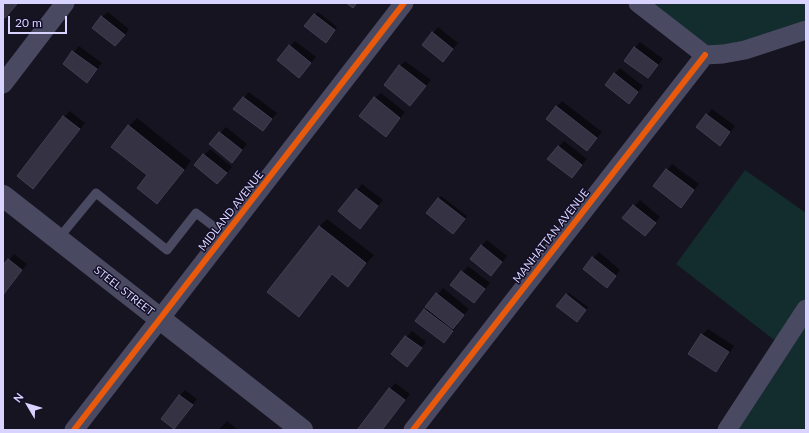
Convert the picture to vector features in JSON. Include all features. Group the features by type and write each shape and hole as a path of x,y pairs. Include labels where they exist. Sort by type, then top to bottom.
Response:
{"street":[{"path":"3,84 65,3"},
{"name":"MIDLAND AVENUE","path":"74,430 404,3"},
{"path":"638,3 705,54 723,54 745,50 806,30"},
{"name":"MANHATTAN AVENUE","path":"413,430 705,54"},
{"name":"STEEL STREET","path":"3,196 302,430"},
{"path":"727,430 806,309"}],"lane":[{"path":"58,239 96,193 167,250 196,213 225,235"}],"green space":[{"path":"638,3 806,3 806,35 705,55"},
{"path":"745,170 806,213 806,430 727,430 782,346 676,264"}],"building":[{"path":"3,3 17,4 5,18 3,17"},
{"path":"346,3 357,3 353,8"},
{"path":"314,14 335,30 326,43 304,26"},
{"path":"101,16 125,35 115,46 92,28"},
{"path":"432,32 453,49 443,62 422,45"},
{"path":"289,45 311,63 299,78 277,60"},
{"path":"634,47 658,65 648,78 624,61"},
{"path":"72,51 97,69 87,83 63,64"},
{"path":"399,65 426,86 410,106 384,85"},
{"path":"614,73 638,92 629,104 605,85"},
{"path":"243,97 272,119 263,131 233,109"},
{"path":"374,97 400,118 386,137 359,116"},
{"path":"556,106 597,138 587,151 546,119"},
{"path":"706,114 730,132 720,146 696,127"},
{"path":"63,116 80,129 33,189 17,176"},
{"path":"128,125 184,170 157,204 137,188 147,175 111,147"},
{"path":"219,132 242,150 232,163 209,144"},
{"path":"558,146 582,165 572,178 547,159"},
{"path":"203,154 227,173 217,184 194,165"},
{"path":"666,169 694,190 681,208 653,186"},
{"path":"356,189 378,206 360,229 338,211"},
{"path":"438,198 465,219 453,234 426,213"},
{"path":"633,205 656,223 645,236 622,218"},
{"path":"319,226 366,263 348,287 332,274 299,317 267,292"},
{"path":"481,245 502,262 491,276 470,259"},
{"path":"592,257 616,276 607,288 583,269"},
{"path":"8,259 22,270 3,295 3,265"},
{"path":"461,271 485,289 474,303 450,285"},
{"path":"436,293 464,315 453,329 425,307"},
{"path":"566,294 586,310 577,322 556,306"},
{"path":"424,309 453,331 444,343 415,321"},
{"path":"701,334 729,352 716,372 688,354"},
{"path":"405,336 422,348 407,367 391,354"},
{"path":"389,388 405,400 382,430 357,430"},
{"path":"179,395 193,405 174,429 161,419"}],"cycle path":[{"path":"74,430 404,3"},
{"path":"413,430 705,55"}]}
